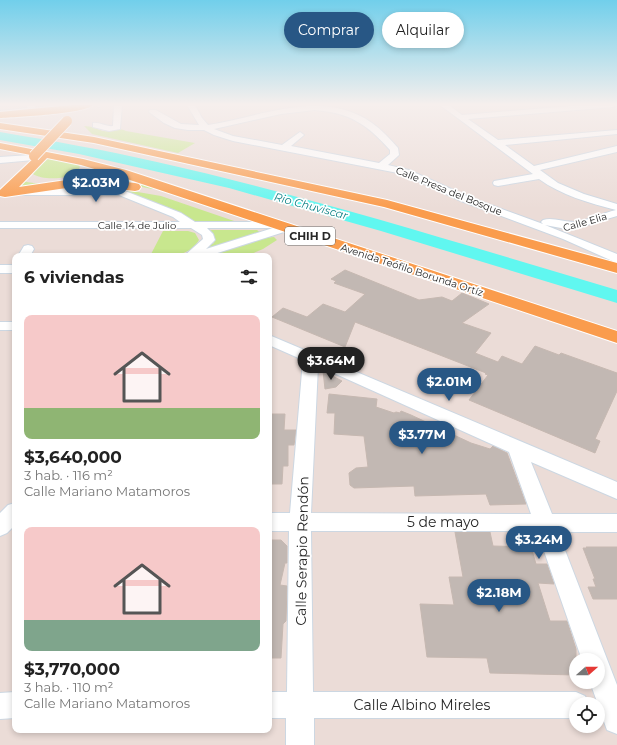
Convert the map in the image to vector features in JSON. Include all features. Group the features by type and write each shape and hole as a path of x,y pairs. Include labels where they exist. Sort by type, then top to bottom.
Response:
{"main road":[{"path":"2,193 36,157 55,140"},
{"path":"94,140 387,204 617,268"},
{"name":"Avenida Teófilo Borunda Ortíz","path":"0,146 83,162 122,173 617,338"},
{"path":"2,193 26,174 36,157"},
{"path":"26,174 30,178 38,180 62,179 79,174 84,169 85,166 83,162"},
{"path":"2,193 80,182 94,182 147,189 204,201"}],"street":[{"name":"Calle Presa del Bosque","path":"245,140 381,166 412,174 447,191 617,259"},
{"path":"284,147 294,140"},
{"path":"381,166 394,155 395,150 385,140"},
{"path":"493,140 536,172 566,191 617,207"},
{"path":"497,143 532,140"},
{"path":"593,140 614,150"},
{"path":"498,182 614,150"},
{"path":"0,160 36,157"},
{"path":"447,191 551,223 575,225"},
{"path":"2,193 120,192 177,215 206,233 209,236 209,240 194,253"},
{"name":"Calle Elia","path":"552,232 617,213"},
{"name":"Calle 14 de Julio","path":"0,225 280,226"},
{"path":"204,253 280,226"},
{"path":"0,269 12,269"},
{"path":"0,326 12,326"},
{"path":"272,340 617,491"},
{"name":"Calle Serapio Rendón","path":"300,745 300,522 311,358"},
{"path":"517,448 592,653"},
{"name":"5 de mayo","path":"272,522 617,523"},
{"path":"604,689 611,709"},
{"name":"Calle Albino Mireles","path":"272,705 569,705"},
{"path":"0,706 12,706"}],"green space":[{"path":"118,140 176,140 195,143 178,153"},
{"path":"50,157 78,164 80,167 72,175 66,177 44,178 33,174 34,171"},
{"path":"95,168 154,188 152,189 118,182 19,188 18,186 23,181 45,184 68,181 84,175"},
{"path":"103,186 161,196 240,223 192,223 183,214 125,191 106,189"},
{"path":"257,230 261,233 207,250 207,247 214,243 215,238 208,231"},
{"path":"163,231 188,231 195,233 199,240 195,246 184,253 152,253"},
{"path":"274,237 277,240 253,253 217,253 262,238"}],"building":[{"path":"345,270 419,300 442,297 452,301 462,293 489,304 462,323 491,333 475,353 498,362 502,356 522,364 535,346 559,355 561,353 617,373 617,391 595,439 600,441 595,453 469,400 488,375 485,374 486,373 355,322 345,347 272,317 283,308 307,317 323,304 345,312 365,294 334,283 336,281 331,279"},
{"path":"323,371 342,381 336,387 325,389"},
{"path":"329,394 377,399 376,407 394,413 400,413 401,411 471,443 490,449 493,446 507,453 526,504 490,505 486,494 415,496 414,486 354,488 350,485 349,473 356,468 368,467 364,436 334,434 335,413 327,413"},
{"path":"272,414 285,414 284,430 296,430 294,445 288,445 288,466 283,466 282,484 272,484"},
{"path":"455,532 490,532 493,546 531,547 536,564 547,564 554,584 538,583 550,621 567,621 576,649 576,653 569,653 569,675 490,673 487,658 427,657 420,604 454,605 449,577 463,577"},
{"path":"272,540 281,540 287,546 287,563 285,563 280,585 287,586 286,621 283,624 281,658 272,658"},
{"path":"586,547 617,547 617,599 593,599 588,587 596,587 593,579 595,579 583,548 587,548"}],"waterway":[{"name":"Rio Chuviscar","path":"21,140 157,166 234,185 388,228 617,297"}]}
